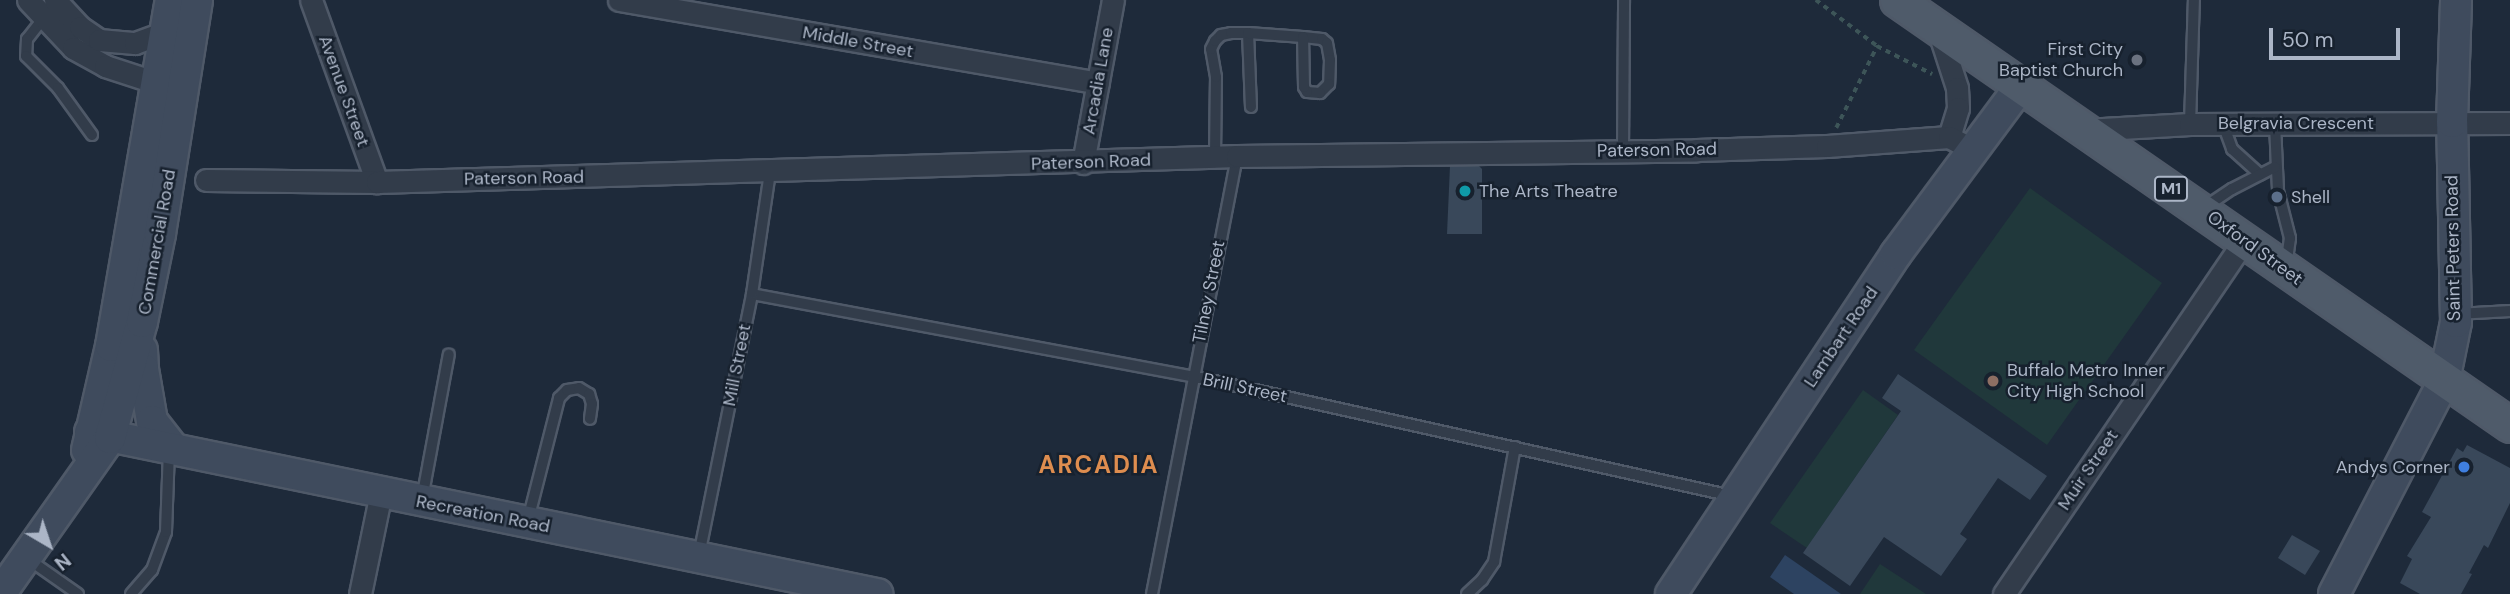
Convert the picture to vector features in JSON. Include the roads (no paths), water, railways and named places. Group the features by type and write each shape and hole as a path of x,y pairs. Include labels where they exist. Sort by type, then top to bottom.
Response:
{"main road":[{"name":"Oxford Street","path":"1897,0 2510,425"}],"street":[{"path":"28,0 52,8 99,40 135,43 165,32"},
{"name":"Commercial Road","path":"100,435 111,346 171,0"},
{"name":"Commercial Road","path":"0,594 84,474 142,322 160,234 197,0"},
{"name":"Avenue Street","path":"311,0 377,182"},
{"name":"Middle Street","path":"619,0 1097,83"},
{"name":"Arcadia Lane","path":"1083,163 1113,0"},
{"name":"Saint Peters Road","path":"2334,594 2444,381 2456,314 2452,122 2456,0"},
{"path":"52,8 73,48 129,75 157,83"},
{"path":"1938,29 1958,88 1960,143"},
{"name":"Lambart Road","path":"1671,594 1896,254 1960,143 2020,87"},
{"name":"Belgravia Crescent","path":"2082,130 2190,124 2510,122"},
{"name":"Paterson Road","path":"206,180 377,182 1083,163 1237,156 1960,143"},
{"name":"Muir Street","path":"2004,594 2244,241"},
{"path":"142,322 142,369 148,407 152,421 171,448"},
{"name":"Recreation Road","path":"100,435 877,594"},
{"path":"359,594 381,493"}],"lane":[{"path":"1623,150 1624,0"},
{"path":"2190,124 2194,0"},
{"path":"52,8 27,40 26,56 58,88 92,135"},
{"path":"1248,33 1251,107"},
{"path":"1215,157 1216,77 1211,49 1221,35 1248,33 1303,37 1322,39 1330,51 1329,84 1320,93 1305,90 1303,37"},
{"path":"2223,124 2232,149 2260,174"},
{"path":"2275,124 2275,167 2290,238 2284,269"},
{"name":"Tilney Street","path":"1152,594 1192,376 1237,156"},
{"path":"2202,210 2275,167"},
{"name":"Mill Street","path":"698,556 752,294 770,172"},
{"name":"Brill Street","path":"752,294 1192,376 1735,496"},
{"path":"2456,314 2510,311"},
{"path":"422,501 449,354"},
{"path":"528,522 559,398 567,390 579,388 589,394 592,404 590,419"},
{"path":"1467,594 1482,580 1494,562 1515,447"},
{"path":"131,594 152,570 166,533 171,448"},
{"path":"25,558 78,594"}],"water":[{"path":"1785,555 1841,594 1794,594 1770,577"}],"place":[{"name":"First City Baptist Church","path":"2137,60"},
{"name":"The Arts Theatre","path":"1465,191"},
{"name":"Shell","path":"2277,197"},
{"name":"Buffalo Metro Inner City High School","path":"1993,381"},
{"name":"Andys Corner","path":"2464,467"}],"district":[{"name":"ARCADIA","path":"1099,465"}]}
